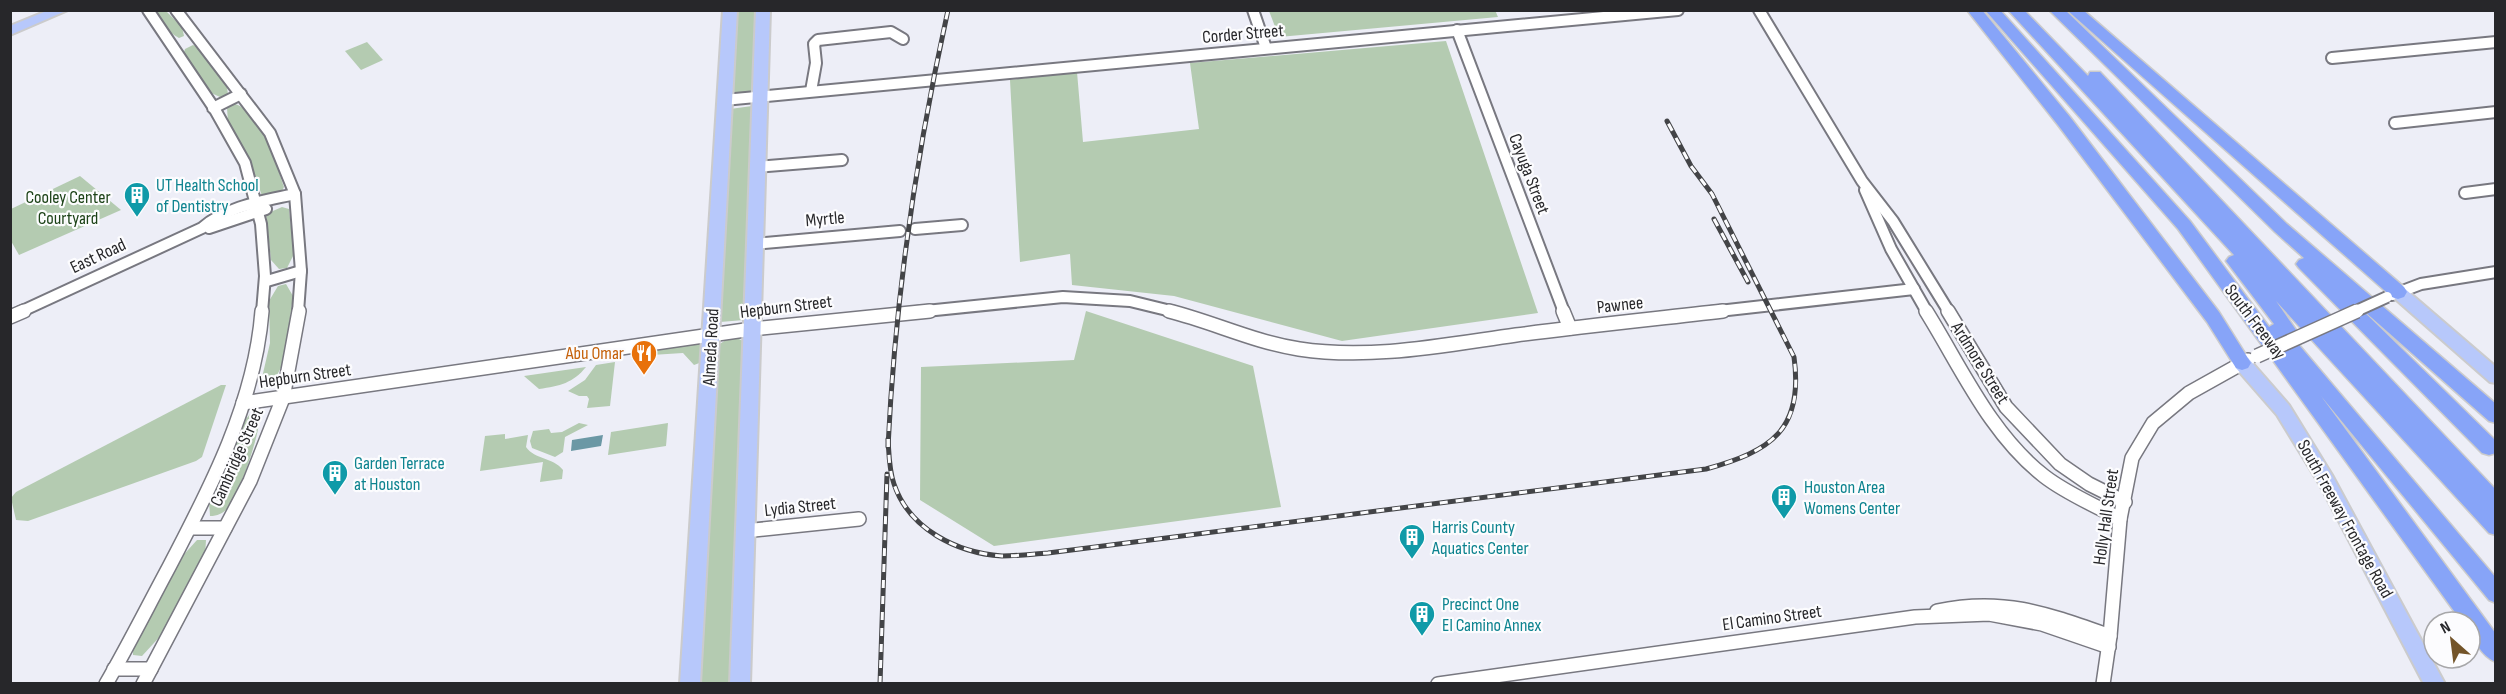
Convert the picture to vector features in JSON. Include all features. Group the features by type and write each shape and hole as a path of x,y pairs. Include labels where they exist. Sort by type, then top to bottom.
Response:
{"highway":[{"path":"1974,10 2064,121 2199,298 2249,359"},
{"name":"South Freeway","path":"1992,10 2184,225 2496,652"},
{"path":"2014,10 2092,90 2496,527"},
{"path":"2031,10 2185,170 2496,504"},
{"path":"2056,10 2281,228 2496,416"},
{"path":"2074,10 2393,295"},
{"path":"2092,90 2102,108 2172,184 2266,300 2321,381"},
{"path":"2143,96 2274,234 2492,450"},
{"path":"2185,170 2218,195 2315,290 2492,450"},
{"path":"2184,225 2321,381 2496,594"}],"main road":[{"path":"10,22 39,10"},
{"path":"10,31 62,10"},
{"name":"Almeda Road","path":"690,684 730,10"},
{"path":"740,684 763,10"},
{"path":"2393,295 2496,377"},
{"name":"South Freeway Frontage Road","path":"2249,359 2326,480 2435,684"}],"street":[{"name":"Cambridge Street","path":"106,684 190,528 225,453 243,403 260,342 267,281 258,208 249,172 238,146 148,10"},
{"name":"Cambridge Street","path":"143,684 250,481 283,398 298,320 301,271 295,194 270,132 176,10"},
{"path":"1253,10 1266,48"},
{"name":"Corder Street","path":"724,100 759,96 814,85 1266,48 1678,10"},
{"name":"Ardmore Street","path":"1759,10 1862,181 1893,221 1923,268 2008,410 2060,464 2089,484 2125,502"},
{"name":"Cayuga Street","path":"1457,30 1570,328"},
{"path":"814,85 817,53 814,44 818,40 891,32 903,39"},
{"path":"2332,58 2496,42"},
{"path":"213,108 241,94"},
{"path":"2395,123 2496,112"},
{"path":"757,167 842,160"},
{"name":"Ardmore Street","path":"1862,181 1876,220 1914,289 1989,412 2015,450 2044,476 2081,500 2120,519"},
{"path":"2464,192 2496,189"},
{"name":"East Road","path":"10,317 202,228 209,228 295,194"},
{"path":"915,229 962,225"},
{"name":"Myrtle","path":"754,244 900,231"},
{"path":"267,281 301,271"},
{"name":"Holly Hall Street","path":"2103,684 2120,519 2132,458 2153,423 2189,393 2249,359 2393,295 2421,284 2496,273"},
{"name":"Pawnee","path":"1329,353 1394,352 1570,328 1914,289"},
{"name":"Hepburn Street","path":"243,403 752,329 1038,298 1105,298 1173,310 1277,345 1329,353"},
{"path":"1989,412 2008,410"},
{"name":"Lydia Street","path":"744,531 860,519"},
{"path":"190,528 225,528"},
{"name":"El Camino Street","path":"1438,684 1916,617 1989,614 2042,624 2109,641"},
{"path":"114,669 151,669"}],"green space":[{"path":"1495,10 1498,17 1279,37 1269,11"},
{"path":"153,11 166,11 182,27 184,36 179,38 171,33"},
{"path":"735,11 756,11 752,90 742,94 731,91"},
{"path":"1446,41 1538,313 1342,341 1174,296 1072,285 1070,254 1020,262 1010,80 1077,72 1083,142 1199,129 1190,63"},
{"path":"367,42 383,60 361,70 345,51"},
{"path":"193,45 199,48 226,82 228,94 220,97 209,92 183,55 185,49"},
{"path":"235,104 244,109 260,127 284,187 281,193 264,198 262,196 250,161 228,122 227,108"},
{"path":"752,106 744,320 720,322 730,109"},
{"name":"Cooley Center Courtyard","path":"80,176 121,210 19,255 11,241 11,209"},
{"path":"282,207 289,209 294,254 287,268 279,269 271,260 266,214"},
{"path":"286,284 293,296 284,362 270,388 264,389 261,382 270,343 269,301 278,286"},
{"path":"1086,311 1253,366 1281,507 994,546 920,500 921,367 1074,360"},
{"path":"737,338 743,341 729,683 698,684 718,345 726,340"},
{"path":"699,343 704,348 702,362 694,365 683,353 636,356 637,351"},
{"path":"615,362 610,406 587,408 589,399 587,396 579,396 568,391 585,380 596,365"},
{"path":"586,367 576,377 553,387 539,389 524,376"},
{"path":"221,385 226,385 202,457 196,461 28,521 16,520 11,498 16,492"},
{"path":"259,412 260,419 254,444 234,499 223,512 210,516 209,501 241,425 250,414"},
{"path":"579,423 588,425 565,437 563,452 555,457 532,448 530,441 533,431 549,429 551,433 562,432"},
{"path":"668,423 666,446 608,455 611,432"},
{"path":"505,434 505,439 528,435 526,447 534,454 559,466 563,470 562,479 540,482 543,462 480,471 485,436"},
{"path":"197,540 206,540 205,555 165,631 142,656 133,655 133,647 178,561"}],"water":[{"path":"603,435 601,446 571,451 572,440"}],"railway":[{"path":"888,442 896,337 909,227 926,119 948,10"},
{"path":"888,442 892,479 901,500 911,514 923,526 952,544 968,550 1002,556 1048,553 1706,469 1749,454 1778,434 1788,420 1794,403 1796,382 1794,357 1712,194 1691,166 1667,121"},
{"path":"1714,219 1748,282"},
{"path":"888,442 888,447"},
{"path":"880,684 887,474"}],"place":[{"name":"UT Health School of Dentistry","path":"137,218"},
{"name":"Abu Omar","path":"644,376"},
{"name":"Garden Terrace at Houston","path":"335,496"},
{"name":"Houston Area Womens Center","path":"1784,520"},
{"name":"Harris County Aquatics Center","path":"1412,560"},
{"name":"Precinct One El Camino Annex","path":"1422,637"}]}
